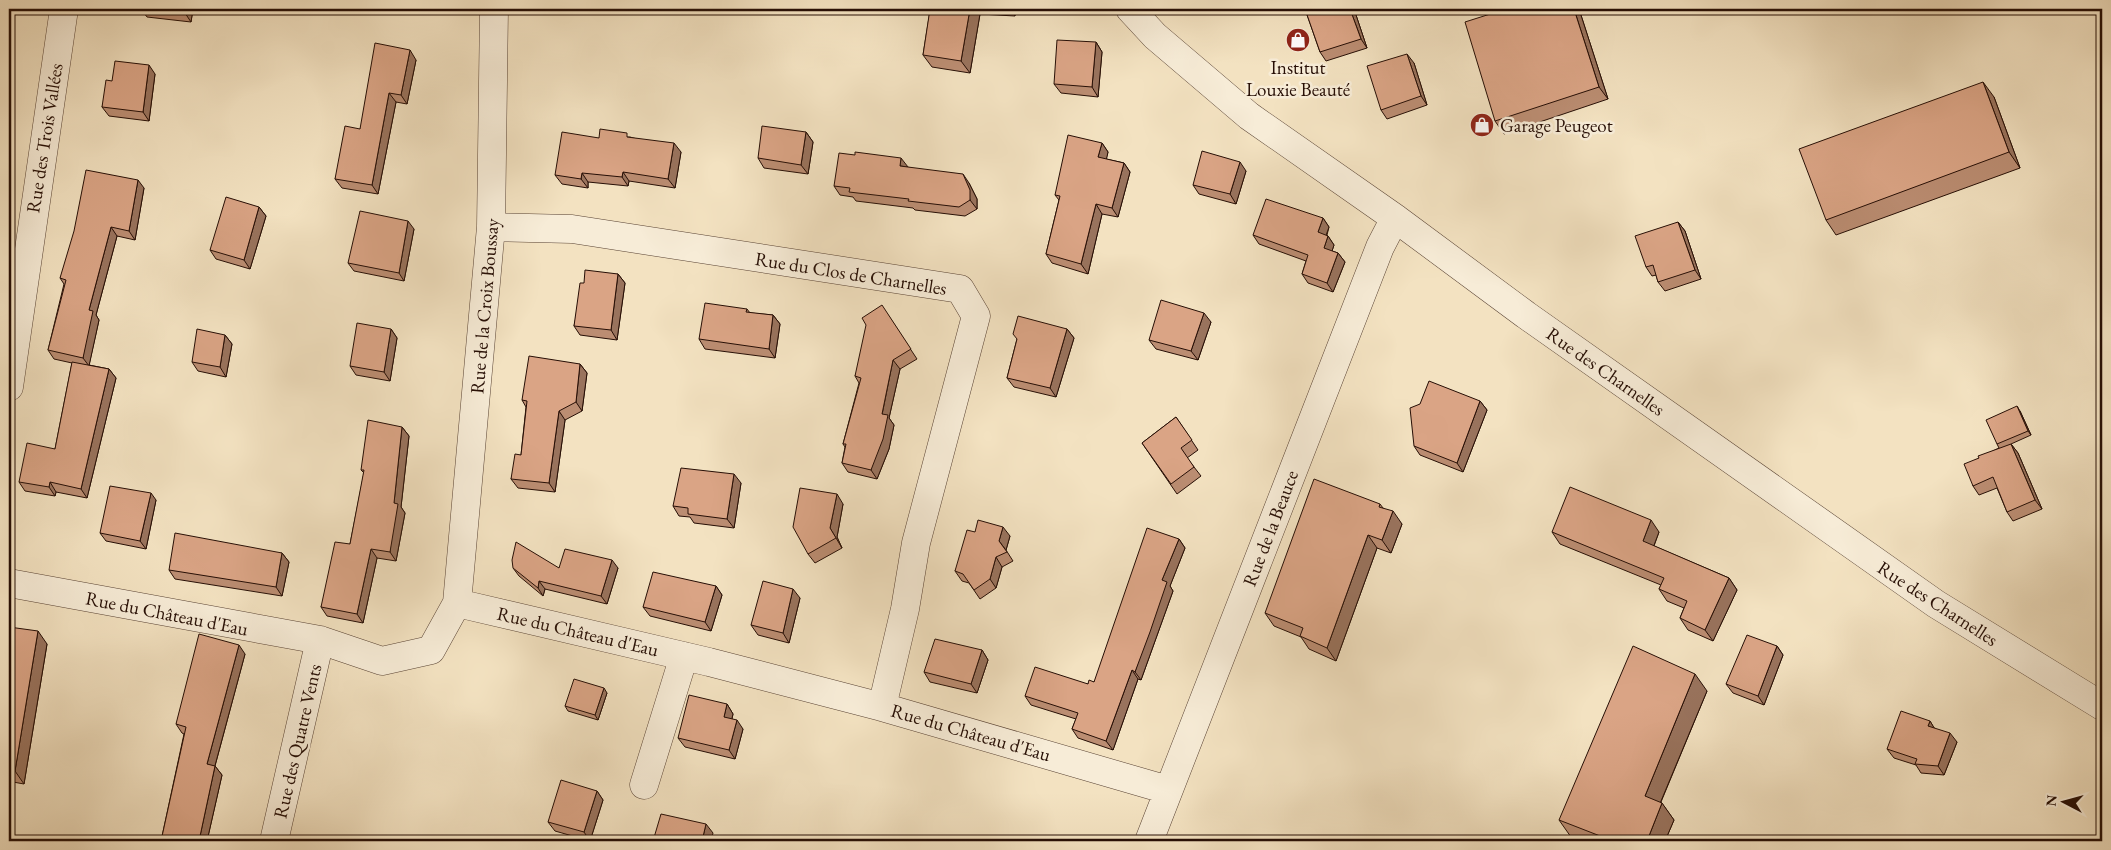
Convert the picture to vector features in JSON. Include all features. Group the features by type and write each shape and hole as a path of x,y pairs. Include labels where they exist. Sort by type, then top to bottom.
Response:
{"street":[{"name":"Rue des Trois Vallées","path":"9,386 64,9"},
{"name":"Rue de la Croix Boussay","path":"457,603 491,227 494,9"},
{"name":"Rue des Charnelles","path":"1130,9 1163,43 1249,116 1395,218 1526,315 1936,604 2102,706"},
{"name":"Rue de la Beauce","path":"1149,841 1380,246 1395,218"},
{"name":"Rue du Clos de Charnelles","path":"491,227 572,229 960,289 976,316 916,542 905,609 882,706"},
{"name":"Rue du Château d'Eau","path":"9,583 320,640 382,661 431,650 457,603 684,656 882,706 1168,790"},
{"name":"Rue des Quatre Vents","path":"274,841 320,640"},
{"path":"644,785 684,656"}],"building":[{"path":"146,9 185,9 185,13"},
{"path":"930,9 970,9 961,61 923,55"},
{"path":"1305,9 1350,9 1361,39 1320,52"},
{"path":"1506,9 1574,9 1599,87 1495,121 1465,22"},
{"path":"1057,40 1096,42 1092,87 1054,84"},
{"path":"375,43 410,50 401,95 389,93 372,185 335,179 345,126 360,129"},
{"path":"1407,54 1421,96 1381,110 1367,66"},
{"path":"115,61 149,65 143,112 102,107 106,80 112,81"},
{"path":"1983,82 2009,152 1826,220 1799,149"},
{"path":"762,126 806,132 801,165 758,158"},
{"path":"600,129 627,133 627,137 674,143 668,179 623,172 622,177 582,173 581,179 555,175 562,132 599,138"},
{"path":"1068,135 1102,143 1098,157 1124,163 1112,208 1096,204 1081,264 1046,254 1060,196 1055,195"},
{"path":"1202,151 1240,162 1230,194 1193,185"},
{"path":"855,152 901,158 900,166 963,174 970,190 970,200 959,207 849,192 850,188 834,186 839,153 855,155"},
{"path":"86,170 138,180 129,231 111,227 89,310 93,311 83,358 48,350 66,280 60,278 74,231"},
{"path":"226,197 259,207 244,260 210,250"},
{"path":"1266,199 1323,218 1318,232 1328,236 1324,248 1338,253 1327,283 1302,274 1308,255 1253,235"},
{"path":"360,211 408,221 399,273 348,263"},
{"path":"1678,222 1695,270 1658,282 1653,265 1646,267 1635,236"},
{"path":"585,270 618,274 611,330 574,326 580,283 584,283"},
{"path":"1161,300 1204,313 1191,351 1149,340"},
{"path":"705,303 747,309 746,312 773,315 769,349 699,339"},
{"path":"882,305 911,349 893,360 882,414 888,415 883,439 871,470 842,463 846,444 843,444 861,378 855,376 866,325 862,318"},
{"path":"1018,316 1067,329 1050,388 1007,378 1017,339 1013,334"},
{"path":"357,323 391,329 384,372 350,366"},
{"path":"197,329 225,335 220,367 192,362"},
{"path":"529,356 580,364 576,402 559,411 549,483 511,479 515,454 521,455 527,401 522,400"},
{"path":"72,362 109,369 81,489 50,482 49,487 19,482 27,443 55,449"},
{"path":"1429,381 1480,401 1457,463 1414,446 1410,408 1420,404"},
{"path":"2017,406 2028,431 1997,444 1986,420"},
{"path":"1176,417 1192,440 1181,448 1194,467 1171,484 1142,443"},
{"path":"368,420 402,427 394,503 398,504 390,552 371,549 357,614 321,607 335,542 350,544 364,470 361,470"},
{"path":"2011,444 2035,500 2007,512 1993,477 1973,486 1964,464 1979,458 1978,456"},
{"path":"681,468 734,474 727,519 688,514 688,508 673,506"},
{"path":"1314,479 1380,504 1379,507 1393,511 1382,540 1368,535 1327,648 1300,636 1303,628 1265,613"},
{"path":"110,486 151,493 140,541 100,533"},
{"path":"1570,487 1651,520 1643,541 1729,578 1705,630 1680,618 1687,601 1659,589 1664,578 1552,532"},
{"path":"800,488 837,494 830,528 836,538 808,554 793,527"},
{"path":"978,520 1003,527 999,541 1007,552 996,557 990,579 974,590 963,574 955,571 967,530 975,532"},
{"path":"1147,528 1179,539 1162,580 1167,582 1150,632 1135,672 1132,670 1106,741 1072,729 1078,713 1025,696 1035,667 1088,684 1089,680 1094,682"},
{"path":"175,533 282,553 276,587 169,570"},
{"path":"516,542 559,568 565,549 612,560 601,596 539,581 538,588 513,568 512,560"},
{"path":"653,572 716,586 705,622 643,607"},
{"path":"763,581 793,589 783,633 751,625"},
{"path":"9,627 38,631 15,771 9,770"},
{"path":"199,634 239,645 207,764 215,766 199,841 161,841 186,727 176,724"},
{"path":"1747,635 1777,646 1758,696 1726,684"},
{"path":"935,639 982,650 971,684 924,672"},
{"path":"1633,646 1695,674 1645,796 1662,803 1647,841 1613,841 1559,820"},
{"path":"574,679 604,688 595,715 565,706"},
{"path":"689,695 727,704 724,717 737,720 729,750 678,738"},
{"path":"1901,711 1930,721 1928,726 1950,733 1938,766 1915,764 1917,759 1887,749"},
{"path":"561,780 597,791 584,832 548,822"},
{"path":"661,814 706,824 702,841 653,841"}],"place":[{"name":"Institut Louxie Beauté","path":"1298,40"},
{"name":"Garage Peugeot","path":"1482,125"}]}
